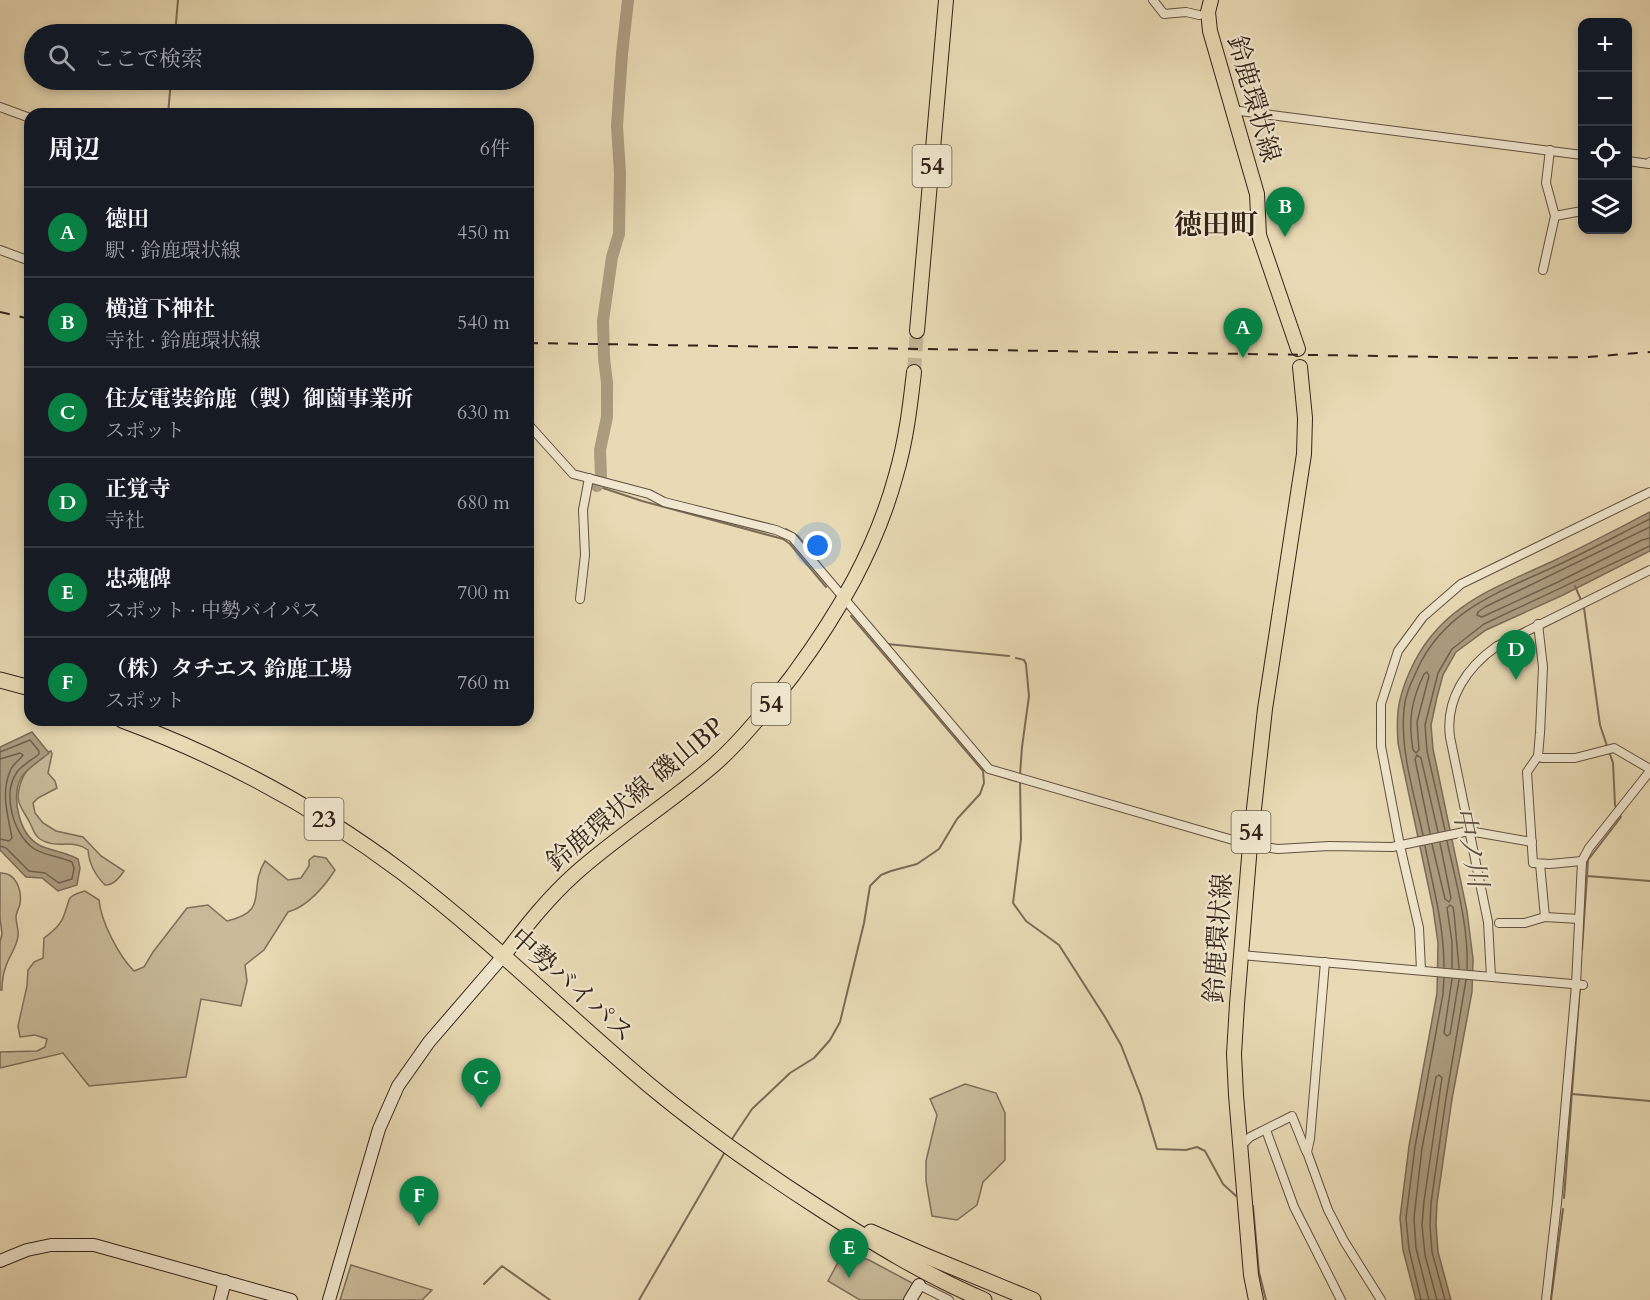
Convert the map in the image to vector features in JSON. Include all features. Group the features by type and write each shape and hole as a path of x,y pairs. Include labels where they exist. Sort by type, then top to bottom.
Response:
{"highway":[{"path":"0,680 24,686"},
{"name":"中勢バイパス","path":"136,726 187,747 294,800 352,837 403,873 504,955 696,1124 883,1249 978,1298"},
{"path":"796,1193 879,1236 1033,1300"}],"main road":[{"name":"54","path":"917,331 946,0"},
{"name":"鈴鹿環状線","path":"1211,0 1208,12 1210,31 1257,194 1259,235 1298,349"},
{"name":"鈴鹿環状線","path":"1256,1300 1251,1275 1234,1054 1250,845 1265,709 1304,454 1305,418 1300,367"},
{"name":"鈴鹿環状線 磯山BP","path":"504,955 546,902 575,874 717,762 774,701 806,657 857,577 896,476 906,432 914,372"}],"street":[{"path":"1153,0 1164,14 1186,12 1198,15"},
{"path":"0,107 24,116"},
{"path":"1232,110 1578,154"},
{"path":"1543,270 1555,216 1546,183 1550,150"},
{"path":"1632,162 1649,164 1650,162"},
{"path":"1555,216 1578,212"},
{"path":"0,250 24,259"},
{"path":"534,431 573,474 650,494 664,502 783,532 797,541 989,769 1250,845 1278,849 1402,846 1469,831 1532,842"},
{"path":"580,599 585,555 583,510 590,478"},
{"path":"1420,970 1419,928 1381,746 1380,715 1384,690 1398,651 1436,604 1461,584 1650,492"},
{"path":"1491,977 1488,922 1450,736 1449,719 1452,705 1464,679 1476,662 1497,646 1650,570"},
{"path":"1538,624 1543,667 1538,756 1527,772 1533,863 1582,861"},
{"path":"1538,756 1575,758 1616,749 1650,770 1589,848 1582,861 1579,985 1546,1300"},
{"path":"1540,864 1545,917"},
{"path":"1499,923 1525,922 1545,917 1579,919"},
{"path":"330,1300 379,1129 398,1086 429,1042 504,955"},
{"path":"1241,955 1579,985"},
{"path":"1307,1152 1325,962"},
{"path":"1240,1147 1250,1137 1292,1116 1328,1210 1344,1241 1381,1300"},
{"path":"1266,1130 1294,1207 1341,1300"},
{"path":"0,1261 34,1248 51,1245 80,1243 103,1246 291,1300"},
{"path":"220,1300 225,1281"},
{"path":"910,1300 919,1285 949,1300"}],"shaded area":[{"path":"51,751 48,773 55,781 57,788 33,803 35,813 43,823 56,831 83,837 101,856 124,871 111,884 105,885 99,878 91,864 88,850 76,845 52,844 38,837 20,805 19,791 28,769 38,757"},
{"path":"314,856 326,858 335,870 315,895 302,906 288,912 264,950 245,965 247,981 241,1006 201,999 186,1077 89,1086 63,1053 0,1068 0,1052 37,1051 45,1047 47,1039 35,1035 20,1037 18,1026 27,986 28,970 34,962 43,958 44,938 61,922 71,897 85,891 99,900 103,918 112,938 122,957 134,971 144,967 187,908 208,905 227,921 241,917 254,905 260,871 265,861 288,880 301,878 309,866 309,860"},
{"path":"0,873 6,873 14,879 19,888 20,899 16,914 17,940 7,962 2,990 0,990 2,934"},
{"path":"965,1084 996,1093 1005,1113 1005,1160 983,1182 977,1205 957,1220 932,1216 926,1181 926,1161 937,1115 930,1099"},
{"path":"843,1253 869,1260 914,1284 904,1300 860,1300 828,1281"},
{"path":"351,1265 432,1290 422,1300 340,1300"}],"water":[{"path":"1650,512 1650,551 1563,595 1486,630 1456,652 1443,675 1431,725 1433,749 1467,911 1473,959 1472,992 1452,1099 1437,1203 1438,1252 1451,1300 1416,1300 1403,1250 1400,1218 1409,1146 1437,993 1438,943 1433,908 1398,743 1397,723 1400,698 1410,671 1422,649 1451,616 1488,591"},
{"path":"32,732 49,753 21,778 17,805 22,824 32,840 39,845 78,859 80,868 77,885 58,891 42,878 26,877 0,850 0,747"}],"waterway":[{"path":"176,24 178,0"},
{"path":"597,486 601,477 600,450 607,417 603,321 612,257 619,234 620,173 617,126 628,0"},
{"path":"169,108 170,90"},
{"path":"597,486 642,501 783,539 790,544 826,587"},
{"path":"786,529 798,536 822,566"},
{"path":"1575,586 1581,600"},
{"path":"1584,608 1600,725 1607,746"},
{"path":"730,1142 752,1109 790,1073 814,1058 830,1040 840,1022 864,923 870,886 881,875 917,864 939,849 957,819 980,794 984,783 983,771 851,616"},
{"path":"887,644 1009,656"},
{"path":"1016,658 1024,660 1026,664 1029,696 1020,775"},
{"path":"1609,751 1613,763 1617,810"},
{"path":"1020,780 1021,839 1013,903 1026,921 1059,945 1105,1017 1121,1045 1141,1096 1157,1149 1186,1150 1197,1147 1205,1151 1223,1184 1236,1196"},
{"path":"1620,815 1621,817 1588,860 1587,876 1650,881"},
{"path":"1582,950 1587,876"},
{"path":"1564,1198 1580,986"},
{"path":"1572,1094 1650,1101"},
{"path":"639,1300 725,1152"},
{"path":"1253,1206 1259,1272 1266,1300"},
{"path":"1551,1300 1563,1209"},
{"path":"484,1284 502,1266 550,1300"}],"tunnel":[{"path":"914,372 917,331"}],"railway":[{"path":"0,312 24,318"},
{"path":"534,343 1510,358 1588,357 1650,352"}],"place":[{"name":"横道下神社","path":"1285,237"},
{"name":"徳田","path":"1243,358"},
{"name":"正覚寺","path":"1516,680"},
{"name":"住友電装鈴鹿（製）御薗事業所","path":"481,1108"},
{"name":"（株）タチエス 鈴鹿工場","path":"419,1226"},
{"name":"忠魂碑","path":"849,1278"}],"district":[{"name":"徳田町","path":"1216,225"}],"water label":[{"name":"中ノ川","path":"1470,847"}]}
